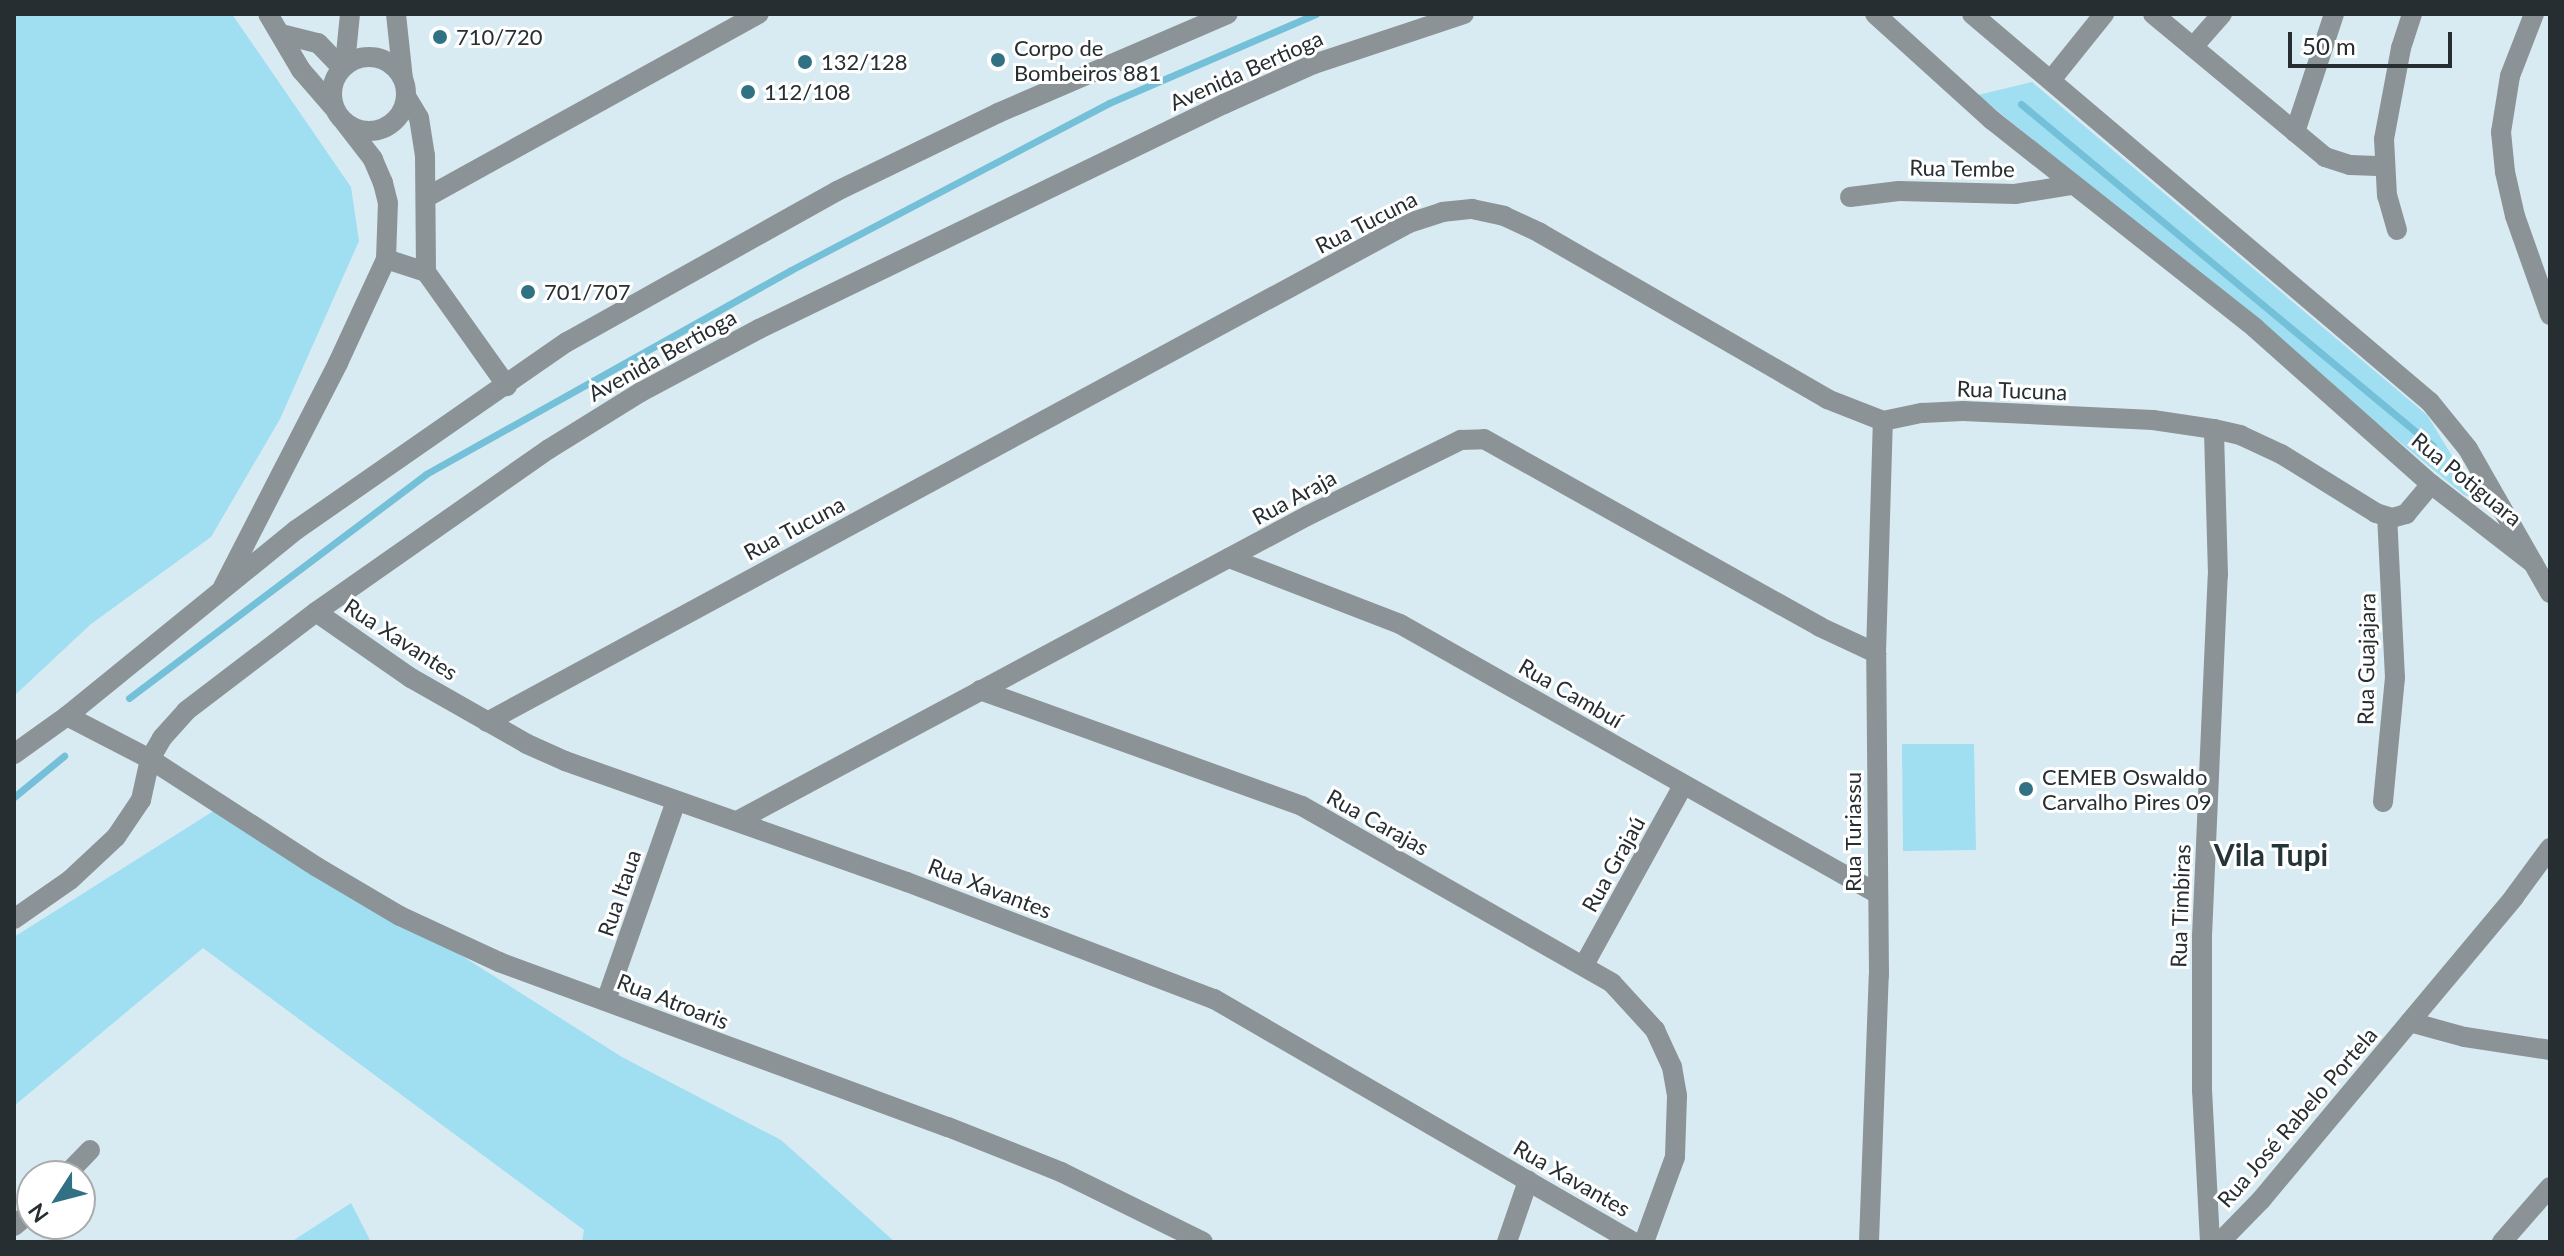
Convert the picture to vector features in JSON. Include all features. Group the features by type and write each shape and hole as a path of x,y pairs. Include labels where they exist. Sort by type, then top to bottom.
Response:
{"street":[{"path":"223,587 338,363 386,259 388,203 373,159 301,70 268,14"},
{"path":"350,14 343,66 331,89 339,115 370,131 394,121 405,88 396,14"},
{"path":"427,197 759,14"},
{"path":"14,754 67,716 296,530 567,342 837,191 1025,100 1228,14"},
{"name":"Avenida Bertioga","path":"14,919 70,880 116,837 141,800 150,759 162,738 186,711 316,612 549,449 641,392 759,329 1237,98 1314,64 1464,14"},
{"name":"Rua Potiguara","path":"1875,14 1992,120 2255,328 2431,484 2533,563"},
{"name":"Rua Potiguara","path":"1972,14 2430,402 2468,449 2533,563"},
{"path":"2051,80 2104,14"},
{"path":"2153,14 2295,132 2335,161 2384,166"},
{"path":"2193,47 2222,14"},
{"path":"2295,132 2334,14"},
{"path":"2397,230 2387,196 2384,166 2390,102 2412,14"},
{"path":"2534,14 2510,76 2501,132 2505,172 2515,216 2550,315"},
{"path":"281,34 318,43 343,66"},
{"path":"343,66 363,56 375,56 397,69 419,118 427,197 424,214 426,272 507,386"},
{"name":"Rua Tembe","path":"1850,197 1899,191 2015,194 2072,185"},
{"name":"Rua Tucuna","path":"487,722 1409,223 1442,212 1483,211 1504,216 1540,233 1827,399 1883,421 1922,413 1963,411 2153,420 2214,429 2240,435 2281,454 2387,517"},
{"path":"386,259 426,272"},
{"name":"Rua Turiassu","path":"1869,1242 1879,975 1876,653 1883,421"},
{"name":"Rua Timbiras","path":"2210,1242 2202,1091 2202,936 2218,575 2214,429"},
{"name":"Rua Araja","path":"737,821 1449,444 1484,439 1820,627 1876,653"},
{"path":"2387,517 2406,514 2431,484"},
{"name":"Rua Guajajara","path":"2383,802 2395,678 2387,517"},
{"name":"Rua Cambuí","path":"1229,558 1400,624 1878,894"},
{"path":"2533,563 2550,593"},
{"name":"Rua Xavantes","path":"316,612 411,678 487,722 565,761 737,821 1214,999 1634,1242"},
{"name":"Rua Carajas","path":"980,690 1302,806 1612,983 1655,1030 1672,1067 1677,1096 1675,1157 1644,1242"},
{"name":"Rua Atroaris","path":"67,716 150,759 317,867 400,916 499,962 1061,1172 1203,1242"},
{"name":"Rua Grajaú","path":"1584,965 1683,786"},
{"name":"Rua Itaua","path":"606,1001 676,801"},
{"name":"Rua José Rabelo Portela","path":"2220,1242 2261,1200 2514,897 2550,848"},
{"name":"Rua José Rabelo Portela","path":"2410,1022 2465,1037 2550,1050"},
{"path":"80,1160 90,1150"},
{"path":"1507,1242 1528,1181"},
{"path":"2502,1242 2550,1187"}],"shaded area":[{"path":"14,14 232,14 351,187 359,241 280,419 211,537 91,624 14,696"},
{"path":"2032,82 2427,415 2479,500 2464,495 1978,95"},
{"path":"1902,744 1974,744 1976,850 1903,851"},
{"path":"223,805 622,1057 781,1140 895,1242 582,1242 584,1230 203,948 14,1106 14,937"},
{"path":"351,1203 371,1242 291,1242"}],"waterway":[{"path":"129,698 426,474 791,270 1109,103 1316,14"},
{"path":"2021,104 2433,446"},
{"path":"14,797 64,756"}],"place":[{"name":"710/720","path":"440,37"},
{"name":"Corpo de Bombeiros 881","path":"998,60"},
{"name":"132/128","path":"805,62"},
{"name":"112/108","path":"748,92"},
{"name":"701/707","path":"528,292"},
{"name":"CEMEB Oswaldo Carvalho Pires 09","path":"2026,789"}],"district":[{"name":"Vila Tupi","path":"2271,854"}]}
